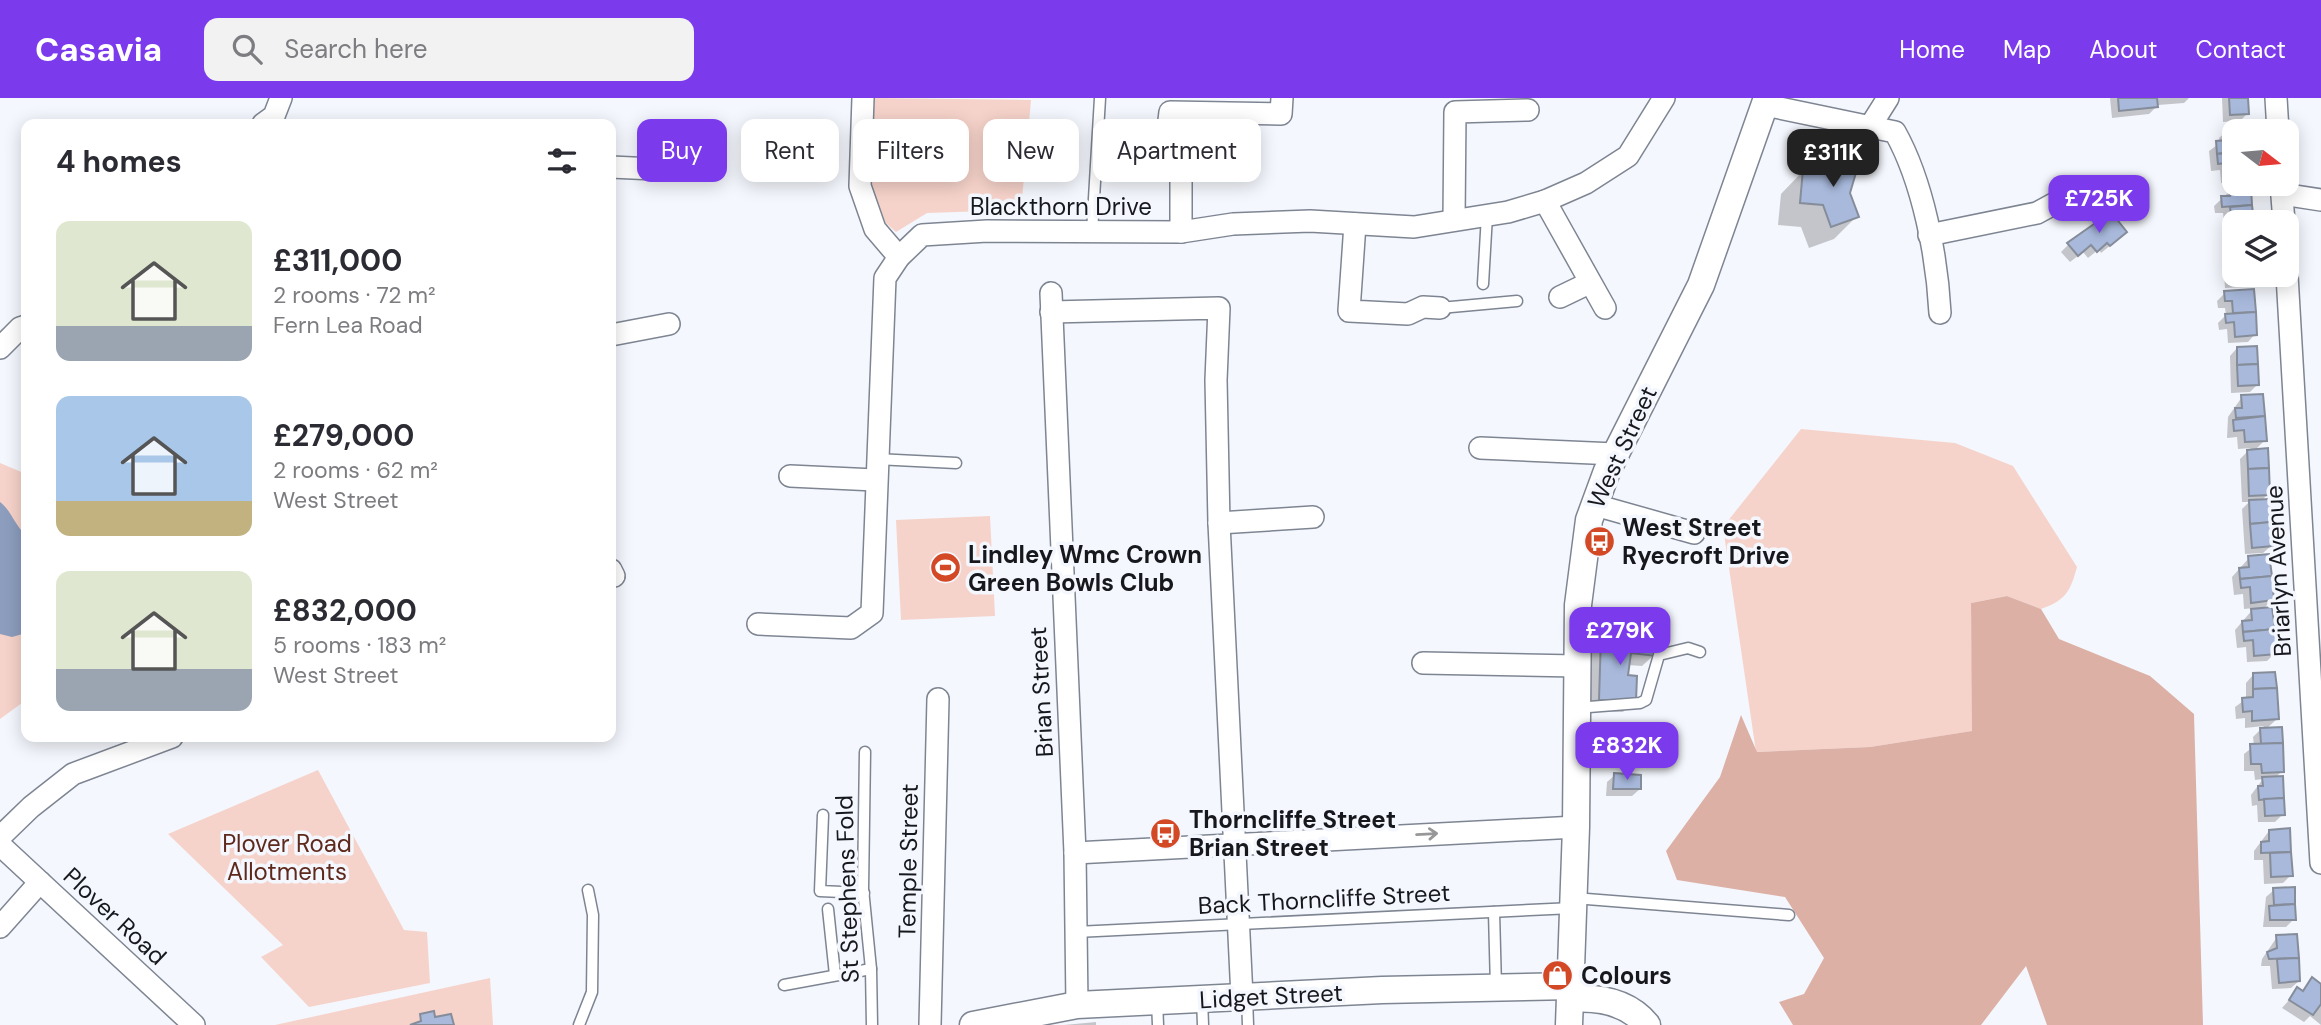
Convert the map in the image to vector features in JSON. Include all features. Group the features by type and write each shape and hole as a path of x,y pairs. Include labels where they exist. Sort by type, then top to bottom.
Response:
{"street":[{"path":"863,98 860,186 875,229 899,257"},
{"path":"1181,232 1181,174 1167,137 1170,112 1281,114 1282,98"},
{"name":"Blackthorn Drive","path":"758,624 851,628 867,620 873,603 876,469 886,278 899,257 922,235 986,231 1181,232 1233,223 1414,227 1487,215 1545,201 1586,183 1628,156 1664,98"},
{"path":"1871,125 1888,98"},
{"path":"2276,98 2277,119"},
{"path":"1766,102 1799,105 1895,132 1906,152 1938,275 1940,313"},
{"name":"West Street","path":"1571,1003 1578,605 1589,520 1615,454 1701,285 1766,102"},
{"path":"1454,220 1455,112 1528,110"},
{"path":"616,167 637,168"},
{"path":"2300,194 2321,200"},
{"path":"1545,201 1605,308"},
{"path":"1928,235 2037,212 2059,201"},
{"path":"1355,224 1349,311 1408,314 1423,307 1440,308"},
{"path":"1560,297 1589,283"},
{"name":"Briarlyn Avenue","path":"2288,287 2321,863"},
{"name":"Brian Street","path":"1077,1005 1075,853 1051,302 1219,308 1216,380 1219,523"},
{"path":"616,334 669,324"},
{"path":"0,348 21,330"},
{"path":"1480,448 1615,454"},
{"path":"790,476 876,469"},
{"path":"1595,505 1694,533"},
{"path":"1244,997 1219,523 1313,517"},
{"path":"1423,663 1577,666"},
{"name":"Temple Street","path":"930,1025 938,699"},
{"path":"0,837 31,807 73,774 159,742"},
{"path":"1075,853 1576,827"},
{"name":"Plover Road","path":"0,845 194,1025"},
{"path":"0,927 40,882"},
{"name":"Lidget Street","path":"973,1025 1077,1005 1157,1013 1202,1012 1244,997 1496,988 1571,1003 1597,998 1636,1011 1647,1025"}],"lane":[{"path":"1092,232 1100,98"},
{"path":"1483,284 1487,215"},
{"path":"1440,308 1517,302"},
{"path":"876,469 956,463"},
{"path":"1576,708 1640,703 1646,700 1659,656 1688,648 1700,652"},
{"name":"St Stephens Fold","path":"865,752 864,893 871,969 872,1025"},
{"path":"823,815 820,891 864,893"},
{"path":"579,1025 592,992 593,915 588,890"},
{"name":"Back Thorncliffe Street","path":"1076,932 1494,912 1574,903 1789,915"},
{"path":"828,909 835,975"},
{"path":"1494,912 1496,988"},
{"path":"784,985 871,969"},
{"path":"1244,997 1248,1025"}],"green space":[{"path":"874,98 1031,100 1029,119 983,119 983,182 1024,182 1021,210 927,213 896,232 878,216 869,195 872,182 969,182 969,119 874,119"},
{"path":"1801,429 1955,443 2013,466 2077,567 2066,594 2041,609 2007,596 1971,603 1973,731 1870,747 1756,752 1723,527"},
{"path":"0,463 21,472 21,704 0,719"},
{"name":"Lindley Wmc Crown Green Bowls Club","path":"990,516 995,616 901,620 896,520"},
{"name":"Plover Road Allotments","path":"318,770 404,930 427,932 430,983 309,1007 261,957 283,945 168,834"},
{"path":"490,978 493,1025 275,1025"}],"shaded area":[{"path":"2007,596 2041,609 2059,639 2150,676 2194,714 2203,1025 2047,1025 2026,966 1981,1025 1793,1025 1779,1002 1804,994 1824,958 1785,897 1677,880 1666,851 1720,777 1741,715 1757,752 1870,747 1972,731 1971,603"}],"water":[{"path":"0,502 21,529 21,634 12,637 0,634"}],"building":[{"path":"2118,98 2157,98 2158,107 2119,111"},
{"path":"2229,98 2248,98 2249,114 2230,115"},
{"path":"2222,140 2222,153 2217,154 2216,141"},
{"path":"1837,150 1860,159 1850,193 1859,217 1831,227 1823,205 1800,203 1803,169 1828,171"},
{"path":"2222,153 2222,164 2218,164 2217,154"},
{"path":"2222,196 2252,196 2252,205 2222,207"},
{"path":"2252,205 2253,210 2230,210 2230,207"},
{"path":"2111,212 2127,232 2110,246 2107,243 2097,252 2091,245 2078,256 2067,243"},
{"path":"2254,289 2256,312 2233,313 2232,301 2225,301 2224,291"},
{"path":"2256,312 2257,335 2235,337 2234,322 2226,323 2225,314"},
{"path":"2257,346 2258,364 2237,365 2237,347"},
{"path":"2258,364 2259,385 2238,386 2237,365"},
{"path":"2263,394 2265,416 2236,418 2235,408 2242,408 2241,395"},
{"path":"2265,416 2267,441 2245,442 2244,430 2234,431 2233,420"},
{"path":"2268,448 2269,468 2248,469 2247,450"},
{"path":"2269,468 2270,495 2249,496 2248,469"},
{"path":"2270,499 2271,522 2250,524 2249,500"},
{"path":"2271,522 2273,546 2252,548 2250,524"},
{"path":"2269,554 2272,576 2240,579 2239,568 2249,567 2248,556"},
{"path":"2272,576 2274,600 2251,603 2250,587 2241,588 2240,579"},
{"path":"2272,607 2275,629 2243,632 2242,621 2252,620 2251,609"},
{"path":"2275,629 2277,654 2254,656 2253,640 2244,641 2243,632"},
{"path":"1601,636 1629,638 1658,645 1656,656 1631,653 1628,675 1637,676 1636,701 1599,700"},
{"path":"2275,672 2277,688 2253,689 2253,673"},
{"path":"2277,688 2279,719 2252,721 2252,711 2243,712 2242,698 2253,697 2253,689"},
{"path":"2282,727 2283,743 2261,744 2260,728"},
{"path":"2283,743 2284,772 2262,773 2261,764 2251,764 2250,744"},
{"path":"1614,773 1641,775 1641,789 1613,789"},
{"path":"2283,776 2284,798 2259,800 2258,786 2263,786 2262,777"},
{"path":"2284,798 2285,815 2265,816 2264,799"},
{"path":"2290,828 2291,852 2261,853 2261,842 2269,841 2269,830"},
{"path":"2291,852 2293,876 2271,877 2270,853"},
{"path":"2295,887 2295,904 2274,905 2273,888"},
{"path":"2295,904 2296,920 2270,920 2269,906"},
{"path":"2297,934 2299,958 2269,959 2267,952 2277,948 2276,935"},
{"path":"2299,958 2300,981 2279,983 2277,959"},
{"path":"2312,977 2321,984 2321,1004 2313,1015 2289,1000 2297,987 2303,991"},
{"path":"434,1011 435,1017 451,1014 454,1025 410,1025 421,1021 420,1014"}],"place":[{"name":"West Street Ryecroft Drive","path":"1599,541"},
{"name":"Lindley Wmc Crown Green Bowls Club","path":"945,568"},
{"name":"Thorncliffe Street Brian Street","path":"1166,833"},
{"name":"Colours","path":"1558,975"}]}
